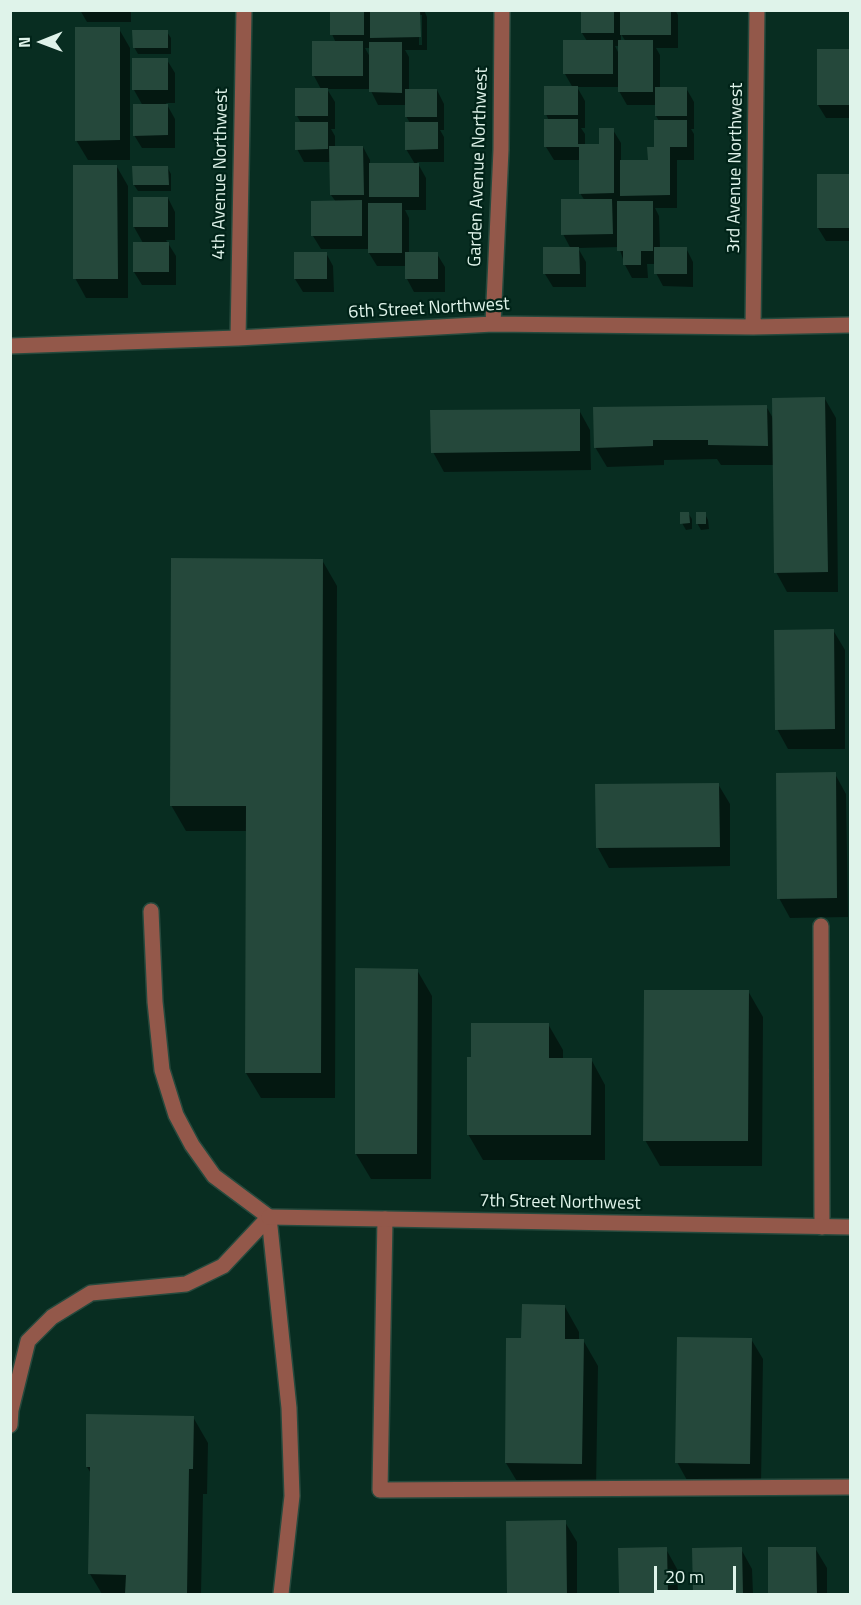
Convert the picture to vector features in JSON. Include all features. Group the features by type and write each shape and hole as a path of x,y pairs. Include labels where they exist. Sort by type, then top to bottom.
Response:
{"street":[{"name":"4th Avenue Northwest","path":"238,339 244,10"},
{"name":"Garden Avenue Northwest","path":"493,324 501,150 502,10"},
{"name":"3rd Avenue Northwest","path":"753,327 757,10"},
{"name":"6th Street Northwest","path":"10,345 238,339 493,324 753,327 850,325"},
{"path":"151,911 155,1002 162,1070 176,1115 192,1146 214,1176 269,1217 289,1408 292,1496 281,1594"},
{"path":"821,926 822,1227"},
{"path":"10,1425 11,1410 28,1341 52,1317 91,1293 186,1284 222,1266 269,1217"},
{"name":"7th Street Northwest","path":"269,1217 850,1227"},
{"path":"385,1219 380,1490 850,1487"}],"building":[{"path":"330,10 364,10 364,35 330,35"},
{"path":"370,10 420,10 421,37 370,38"},
{"path":"581,10 614,10 614,33 581,33"},
{"path":"620,10 671,10 671,35 620,35"},
{"path":"75,27 120,27 120,140 75,141"},
{"path":"132,30 168,30 168,48 133,48"},
{"path":"563,40 613,40 613,74 563,74"},
{"path":"618,40 653,40 653,92 618,92"},
{"path":"312,41 363,41 363,76 312,76"},
{"path":"369,42 402,42 402,93 369,92"},
{"path":"817,49 850,49 850,105 817,105"},
{"path":"132,58 168,58 168,90 132,90"},
{"path":"544,86 578,86 578,115 544,115"},
{"path":"655,87 687,87 687,116 655,116"},
{"path":"295,88 328,88 328,116 295,116"},
{"path":"405,89 437,89 437,117 405,117"},
{"path":"133,104 168,104 168,135 133,136"},
{"path":"544,119 578,119 578,144 599,144 599,128 614,128 614,193 579,194 579,147 544,147"},
{"path":"654,120 687,120 687,147 670,147 670,195 620,196 620,160 648,160 647,147 654,147"},
{"path":"295,122 328,122 328,149 295,150"},
{"path":"405,122 438,122 438,149 405,150"},
{"path":"329,146 363,146 364,195 330,195"},
{"path":"369,163 419,163 419,197 369,197"},
{"path":"73,165 117,165 118,279 73,279"},
{"path":"132,166 168,166 169,185 133,185"},
{"path":"817,174 850,174 850,228 817,228"},
{"path":"133,197 168,197 168,227 133,227"},
{"path":"561,199 612,199 613,234 561,235"},
{"path":"362,200 362,236 311,236 311,201"},
{"path":"617,201 653,201 653,251 641,251 641,265 623,265 623,251 617,251"},
{"path":"368,203 402,203 402,253 368,253"},
{"path":"133,242 169,242 169,272 133,272"},
{"path":"543,247 579,247 580,274 543,274"},
{"path":"654,247 687,247 687,274 654,274"},
{"path":"294,252 327,252 327,279 294,279"},
{"path":"405,252 438,252 438,279 405,279"},
{"path":"825,397 828,572 774,573 772,398"},
{"path":"767,405 768,446 708,445 708,440 653,440 653,446 594,448 593,407"},
{"path":"580,409 580,451 431,453 430,410"},
{"path":"680,512 689,512 690,523 680,524"},
{"path":"696,512 706,512 706,524 696,524"},
{"path":"171,558 323,559 321,1073 245,1073 246,806 170,806"},
{"path":"834,629 835,729 775,730 774,630"},
{"path":"836,772 837,898 777,899 776,773"},
{"path":"719,783 720,847 596,848 595,784"},
{"path":"355,968 418,969 417,1154 355,1154"},
{"path":"644,990 749,990 748,1141 643,1141"},
{"path":"471,1023 549,1023 549,1058 592,1058 591,1135 467,1135 467,1057 471,1057"},
{"path":"522,1304 565,1305 565,1339 584,1339 582,1464 505,1463 506,1338 521,1338"},
{"path":"677,1337 752,1338 750,1464 675,1463"},
{"path":"86,1414 194,1416 193,1469 189,1469 187,1594 125,1594 126,1575 88,1574 90,1467 86,1467"},
{"path":"566,1520 567,1594 507,1594 506,1521"},
{"path":"667,1547 668,1594 619,1594 618,1548"},
{"path":"742,1547 743,1594 693,1594 692,1548"},
{"path":"768,1547 816,1547 817,1594 768,1594"}]}
